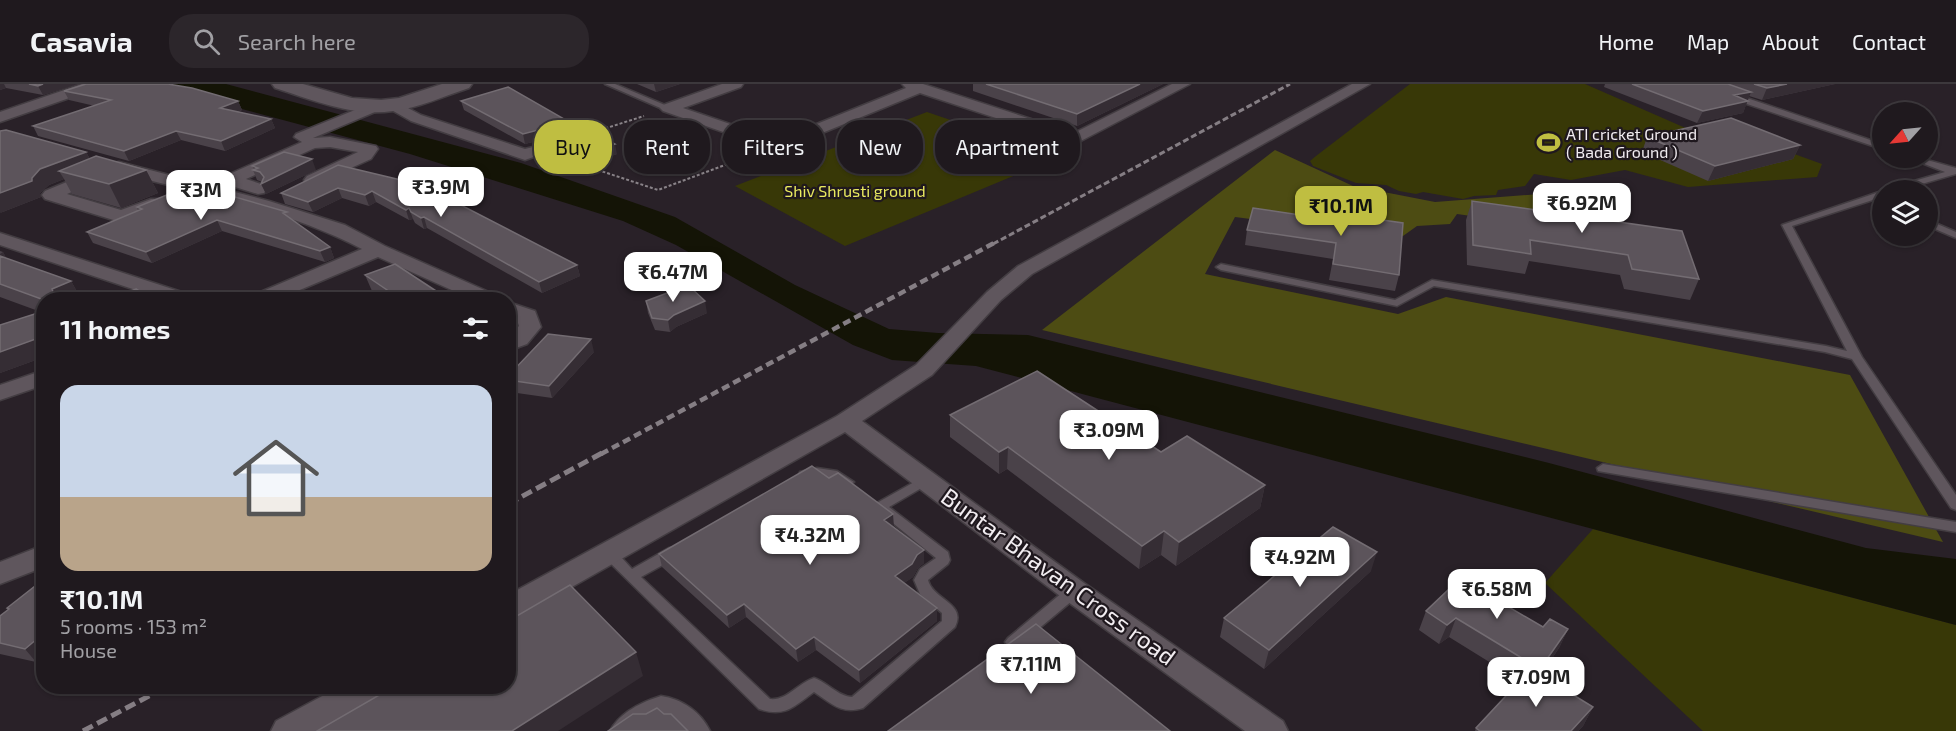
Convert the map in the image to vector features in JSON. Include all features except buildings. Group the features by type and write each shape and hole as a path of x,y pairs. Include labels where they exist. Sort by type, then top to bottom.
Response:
{"street":[{"path":"0,117 96,84"},
{"path":"282,84 416,118 525,155 533,152"},
{"path":"118,166 51,195 120,216 131,214 214,175 297,144 331,125 378,107 462,84"},
{"path":"378,107 482,84"},
{"path":"668,108 736,84"},
{"path":"825,125 914,86 1075,139 1183,84"},
{"path":"516,605 846,422 924,370 994,296 1025,270 1364,84"},
{"path":"942,95 958,88"},
{"path":"668,108 722,127"},
{"path":"293,190 365,155 370,149 330,142 297,144"},
{"path":"263,205 283,195 231,182 231,180 270,156"},
{"path":"86,157 185,190"},
{"path":"98,174 263,205 338,229 378,250 473,292"},
{"path":"0,239 162,292"},
{"path":"277,292 378,250"},
{"path":"516,311 527,316 531,327 516,340"},
{"path":"0,393 36,380"},
{"name":"Buntar Bhavan Cross road","path":"846,422 1074,591 1271,731"},
{"path":"0,574 36,558"},
{"path":"288,731 354,694"},
{"path":"627,731 655,711 665,708 672,710 693,731"}],"lane":[{"path":"609,84 668,108"},
{"path":"1727,94 1872,144"},
{"path":"1938,166 1955,172"},
{"path":"1927,180 1955,172"},
{"path":"1872,197 1787,225 1856,357 1956,505"},
{"path":"1865,199 1872,202"},
{"path":"1938,227 1956,235"},
{"path":"1221,267 1397,303 1432,283 1826,349 1856,357"},
{"path":"1603,468 1956,527"},
{"path":"797,480 808,474 822,471 833,473 856,489"},
{"path":"608,554 765,704 774,708 785,706 806,687 814,684 821,686 843,705 850,706 857,703 950,623 952,617 950,611 922,587 920,581 922,576 943,560 943,556 876,504 925,480"},
{"path":"631,576 683,546"},
{"path":"1002,651 1074,591"}],"path":[{"path":"612,126 668,108"},
{"path":"533,152 580,172 592,168 658,190 722,167"}],"green space":[{"name":"ATI cricket Ground ( Bada Ground )","path":"1410,84 1585,84 1697,133 1786,151 1822,164 1817,177 1688,187 1625,170 1571,180 1534,174 1525,186 1498,190 1496,195 1463,199 1423,192 1416,194 1399,191 1386,185 1356,183 1313,166 1310,161"},
{"name":"Shiv Shrusti ground","path":"927,112 950,120 935,120 935,174 1018,174 845,246 735,186 766,174 825,174 825,151 837,147 837,174 923,174 923,120 906,120"},
{"path":"1593,529 1956,625 1956,731 1703,731 1545,583"}],"shaded area":[{"path":"148,84 226,84 521,163 534,168 534,174 552,174 675,217 795,285 889,329 938,333 1028,335 1549,463 1866,548 1956,559 1956,625 976,366 892,360 853,345 676,245 623,221 410,154"},
{"path":"1275,150 1353,186 1435,202 1540,194 1532,210 1514,222 1457,214 1450,224 1417,226 1403,236 1343,222 1327,229 1235,217 1205,274 1398,314 1446,297 1850,375 1943,542 1042,330"}],"railway":[{"path":"993,244 1290,84"},
{"path":"601,454 996,242"},
{"path":"516,500 604,452"},
{"path":"83,731 153,694"}],"place":[{"name":"ATI cricket Ground ( Bada Ground )","path":"1548,143"}]}
